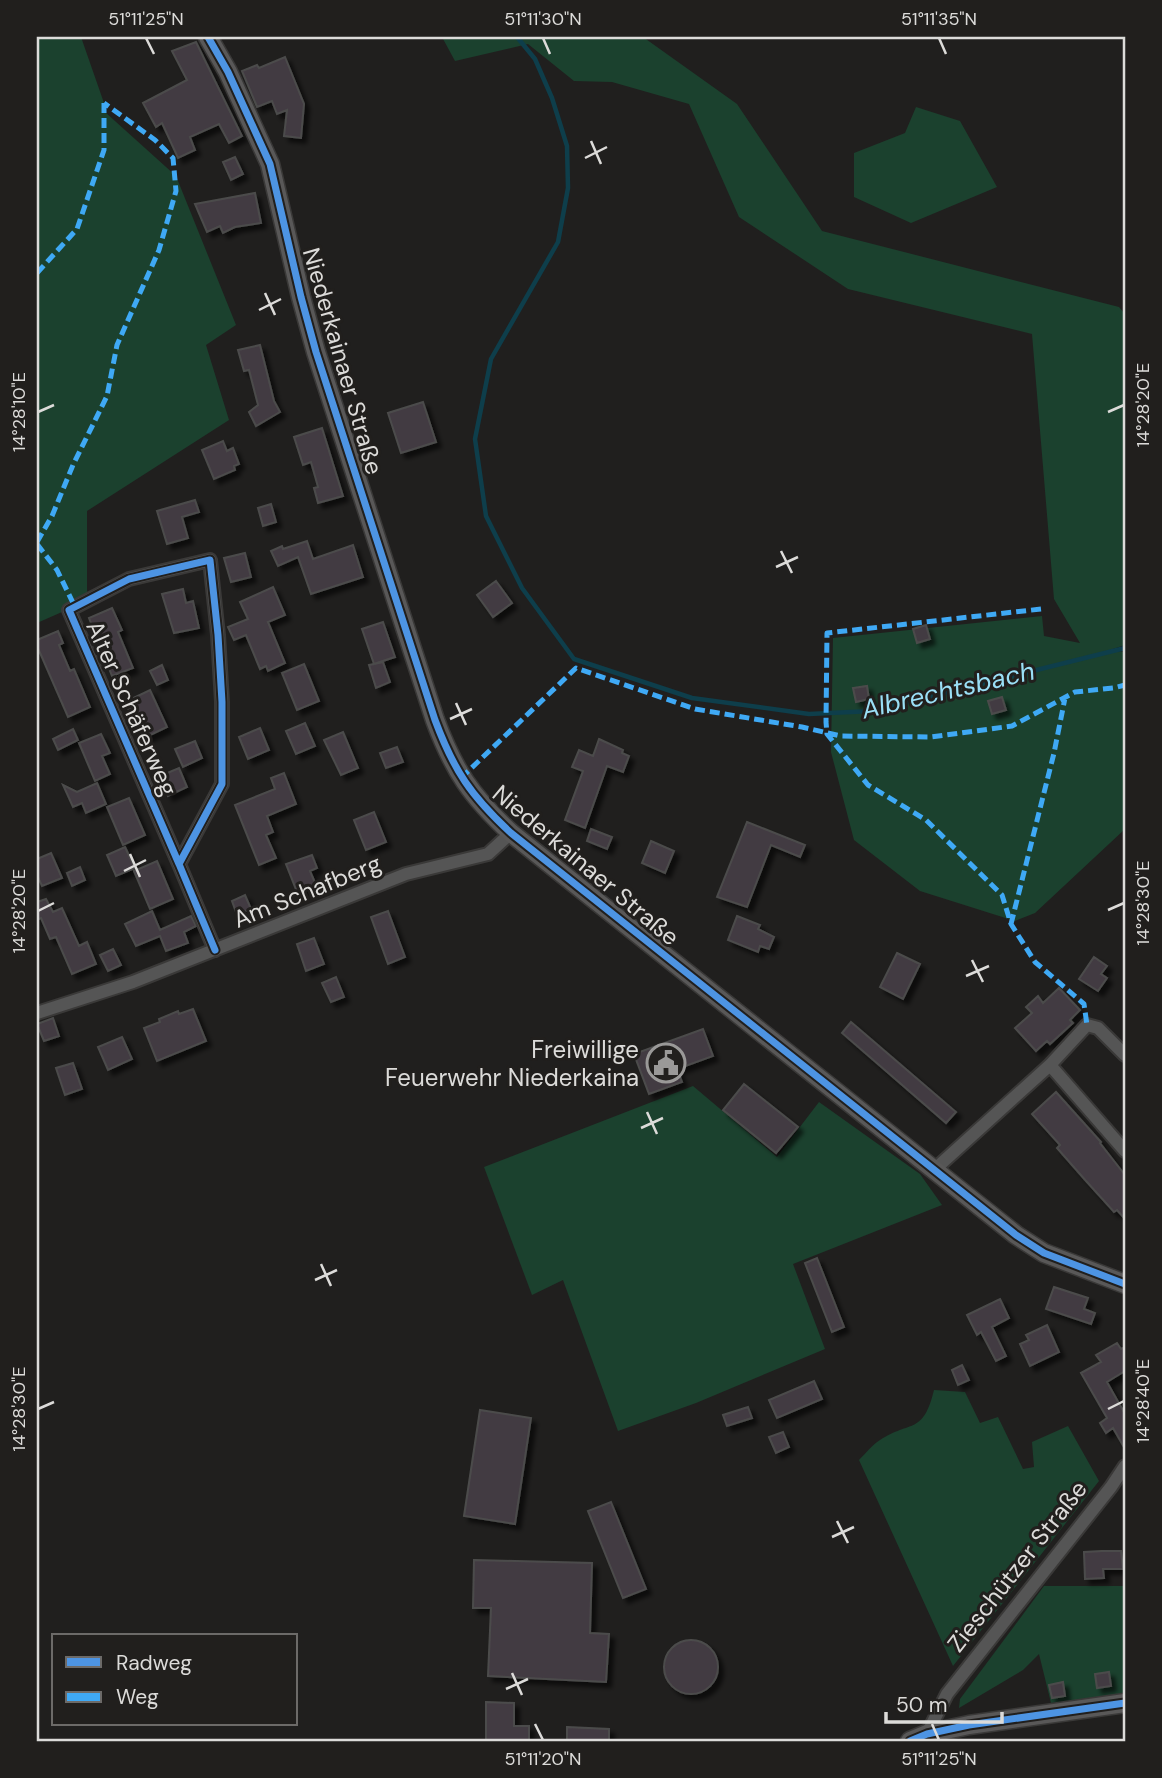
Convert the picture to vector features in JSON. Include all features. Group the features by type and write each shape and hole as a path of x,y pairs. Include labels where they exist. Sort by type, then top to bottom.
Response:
{"street":[{"name":"Niederkainaer Straße","path":"208,37 228,72 270,164 316,352 435,720 450,758 481,806 511,833 1016,1235 1044,1253 1125,1284"},
{"name":"Alter Schäferweg","path":"179,864 222,784 222,702 210,560 129,579 68,610 215,950"},
{"name":"Am Schafberg","path":"37,1013 133,982 406,874 488,853 511,833"},
{"path":"934,1170 1050,1065 1087,1025 1098,1028 1125,1055"},
{"path":"1050,1065 1125,1151"},
{"name":"Zieschützer Straße","path":"927,1734 947,1694 1111,1488 1125,1466"},
{"path":"910,1741 969,1724 1125,1703"}],"green space":[{"path":"37,37 81,37 105,112 176,176 236,325 206,345 229,420 87,511 87,601 37,623"},
{"path":"442,37 643,37 737,104 822,231 1119,307 1125,314 1125,645 1110,650 1125,652 1125,829 1035,913 1015,921 920,891 854,840 831,752 833,638 1042,616 1044,636 1080,643 1054,599 1032,334 848,289 739,217 689,104 612,82 574,81 528,44 455,61"},
{"path":"916,107 960,121 997,187 911,223 854,197 854,153 905,133"},
{"path":"693,1086 777,1157 819,1102 920,1174 942,1205 793,1264 825,1349 696,1403 618,1431 563,1280 532,1295 484,1167"},
{"path":"934,1390 965,1392 980,1423 998,1417 1023,1469 1034,1467 1032,1442 1068,1426 1099,1481 953,1666 859,1460 880,1440 920,1420 930,1404"},
{"path":"1044,1586 1125,1586 1125,1694 1051,1703 1039,1654 1023,1670 959,1708 960,1699"}],"building":[{"path":"196,42 242,136 229,143 219,124 190,137 195,150 178,158 162,123 156,127 143,103 187,80 172,51"},
{"path":"285,57 304,104 301,138 284,136 287,110 277,114 272,101 257,107 242,71 257,65 259,68"},
{"path":"235,157 243,174 231,180 223,162"},
{"path":"255,193 261,223 235,227 223,233 220,226 207,232 195,204"},
{"path":"260,345 274,401 280,412 256,426 249,412 258,405 249,370 244,371 238,350"},
{"path":"423,402 436,442 401,453 388,413"},
{"path":"322,428 343,496 318,503 314,488 318,487 311,462 303,465 294,437"},
{"path":"223,441 227,451 233,448 239,464 234,466 235,470 214,479 202,450"},
{"path":"195,500 199,512 182,517 188,538 167,544 157,511"},
{"path":"271,504 276,522 263,526 258,508"},
{"path":"307,541 313,559 353,545 363,577 311,594 298,557 278,566 271,551"},
{"path":"245,553 251,577 231,582 224,558"},
{"path":"496,581 512,603 493,617 477,595"},
{"path":"273,587 285,615 268,622 285,663 268,671 266,666 260,669 246,635 234,640 228,627 248,619 240,602"},
{"path":"183,589 186,603 193,601 199,628 174,633 162,594"},
{"path":"112,608 122,630 118,632 133,668 112,676 89,618"},
{"path":"383,622 395,657 374,664 362,629"},
{"path":"926,625 930,639 917,643 913,629"},
{"path":"58,631 63,643 59,645 70,671 74,669 90,707 68,717 37,646 37,640"},
{"path":"383,662 390,682 376,688 369,665"},
{"path":"304,664 319,701 297,710 282,673"},
{"path":"162,665 168,680 157,685 150,671"},
{"path":"867,686 869,699 856,702 853,688"},
{"path":"150,690 167,727 142,739 125,702"},
{"path":"1002,697 1006,710 992,714 988,701"},
{"path":"305,723 315,746 296,754 286,731"},
{"path":"260,728 269,750 248,759 239,737"},
{"path":"73,729 78,740 58,750 53,739"},
{"path":"343,732 358,768 341,775 324,740"},
{"path":"101,734 110,753 102,756 110,774 95,781 79,743"},
{"path":"599,739 623,750 622,753 629,756 623,772 607,766 585,828 565,820 583,771 572,767 579,750 593,756"},
{"path":"195,741 202,758 183,767 175,749"},
{"path":"397,747 403,762 386,768 380,753"},
{"path":"179,768 187,787 168,796 160,776"},
{"path":"284,773 296,804 267,816 273,832 266,835 276,858 259,865 235,805 275,789 271,778"},
{"path":"97,783 106,804 86,813 82,803 73,807 63,785 77,792"},
{"path":"129,798 145,835 123,845 107,807"},
{"path":"374,812 386,842 366,850 354,820"},
{"path":"747,822 805,845 800,857 771,845 747,907 717,897"},
{"path":"591,829 612,837 607,849 587,841"},
{"path":"651,841 674,851 665,873 642,863"},
{"path":"125,847 135,868 116,876 107,855"},
{"path":"51,853 62,878 42,886 37,875 37,859"},
{"path":"312,855 317,868 310,871 316,885 297,892 286,864"},
{"path":"157,861 173,899 150,909 134,871"},
{"path":"80,867 85,880 72,886 67,873"},
{"path":"245,895 251,909 237,915 232,901"},
{"path":"46,899 53,912 62,908 79,946 87,942 96,964 72,974 56,937 50,939 41,918 37,920 37,902"},
{"path":"152,911 160,930 191,916 196,926 184,932 188,943 166,951 160,936 136,946 125,924"},
{"path":"388,911 405,957 388,964 371,917"},
{"path":"737,916 760,925 758,929 774,937 769,949 760,946 758,952 728,940"},
{"path":"314,938 324,964 306,971 297,944"},
{"path":"113,949 121,965 108,971 100,955"},
{"path":"897,953 920,964 903,999 880,987"},
{"path":"1094,957 1107,966 1101,974 1107,978 1098,991 1079,979"},
{"path":"336,977 344,997 331,1002 322,983"},
{"path":"1059,988 1080,1010 1070,1020 1073,1023 1050,1044 1047,1041 1036,1051 1015,1028 1032,1013 1026,1007 1038,996 1043,1003"},
{"path":"193,1009 206,1041 157,1061 144,1028 178,1011 179,1014"},
{"path":"53,1018 59,1036 44,1041 37,1024"},
{"path":"851,1022 956,1112 946,1123 842,1033"},
{"name":"Freiwillige Feuerwehr Niederkaina","path":"703,1029 713,1056 677,1069 682,1082 649,1094 634,1054"},
{"path":"122,1037 132,1059 108,1070 98,1047"},
{"path":"73,1063 82,1089 65,1095 56,1068"},
{"path":"744,1084 798,1127 776,1153 723,1110"},
{"path":"1056,1092 1101,1142 1125,1175 1125,1219 1117,1210 1114,1212 1086,1181 1057,1148 1060,1145 1032,1114"},
{"path":"817,1258 844,1327 832,1332 805,1263"},
{"path":"1054,1287 1088,1298 1084,1309 1095,1313 1091,1324 1046,1309"},
{"path":"1000,1299 1009,1318 992,1327 1006,1356 996,1361 981,1332 977,1335 967,1315"},
{"path":"1047,1325 1059,1352 1030,1366 1020,1344 1029,1340 1026,1335"},
{"path":"1117,1343 1121,1349 1125,1347 1125,1371 1107,1382 1125,1414 1125,1449 1113,1428 1106,1433 1100,1423 1107,1418 1081,1373 1101,1362 1096,1355"},
{"path":"962,1365 969,1380 958,1385 952,1370"},
{"path":"814,1381 822,1399 777,1418 769,1400"},
{"path":"748,1407 752,1418 727,1426 723,1415"},
{"path":"480,1410 531,1418 515,1524 464,1516"},
{"path":"783,1432 789,1447 776,1453 769,1437"},
{"path":"611,1502 646,1589 623,1598 588,1511"},
{"path":"1121,1551 1123,1569 1103,1569 1104,1578 1085,1579 1084,1552"},
{"path":"474,1560 592,1563 590,1633 609,1634 606,1682 488,1676 491,1608 473,1608"},
{"path":"691,1640 710,1648 718,1667 710,1686 691,1694 672,1686 664,1667 672,1648"},
{"path":"1109,1672 1111,1686 1097,1688 1095,1674"},
{"path":"1063,1682 1065,1696 1052,1698 1049,1685"},
{"path":"486,1702 514,1703 514,1726 529,1726 529,1741 486,1741"},
{"path":"567,1727 609,1729 609,1741 567,1741"}],"waterway":[{"name":"Albrechtsbach","path":"517,37 535,59 552,98 567,146 568,188 558,242 491,359 475,439 486,516 522,588 574,659 692,698 809,714 872,711 1125,648"}],"marked path":[{"path":"37,273 77,229 104,150 104,103"},
{"path":"37,542 52,516 73,465 107,396 117,345 159,250 176,191 173,158 155,140 104,103"},
{"path":"37,544 57,570 75,607"},
{"path":"1041,609 827,633 827,734 868,785 926,820 1002,895 1011,924 1035,962 1084,1004 1087,1025"},
{"path":"461,778 576,668 695,709 841,736 931,737 1012,726 1075,692 1125,685"},
{"path":"1011,924 1065,698"}],"cycle path":[{"path":"208,37 228,72 270,164 316,352 435,720 449,754 465,782 511,833 1016,1235 1044,1253 1125,1284"},
{"path":"179,864 69,610 129,579 210,560 222,702 222,784 179,864 215,950"},
{"path":"910,1741 927,1734 969,1725 1125,1703"}],"place":[{"name":"Freiwillige Feuerwehr Niederkaina","path":"666,1063"}]}
